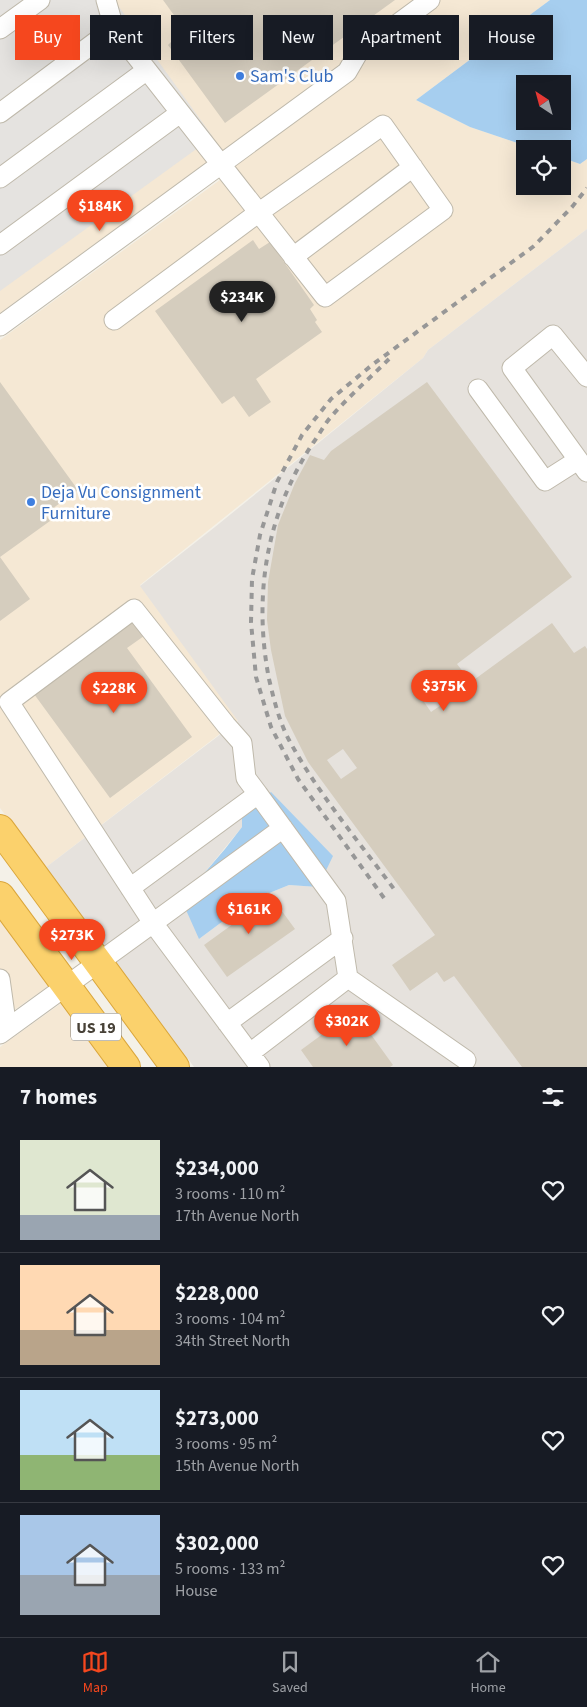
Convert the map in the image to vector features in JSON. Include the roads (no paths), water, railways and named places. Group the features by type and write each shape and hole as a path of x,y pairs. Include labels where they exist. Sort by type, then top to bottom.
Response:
{"highway":[{"name":"US 19","path":"0,829 175,1067"},
{"name":"US 19","path":"0,896 126,1067"}],"street":[{"path":"0,29 40,0"},
{"path":"106,0 110,15"},
{"path":"0,326 347,72 358,52 430,0"},
{"path":"0,113 90,46"},
{"path":"114,320 258,213 382,125 443,210 325,297 258,213 221,166 139,60"},
{"path":"0,178 147,70"},
{"path":"0,245 180,113"},
{"path":"293,257 413,167"},
{"path":"478,389 545,482 583,466 512,368 553,336 587,377"},
{"path":"348,978 255,1060 153,923 9,702 134,609 242,743 246,778 336,900 348,978 466,1065"},
{"path":"130,888 258,794"},
{"path":"4,1031 284,828"},
{"path":"227,1023 343,938"},
{"path":"0,979 4,1031"}],"water":[{"path":"550,0 587,0 587,159 580,164 571,161 571,140 516,140 516,143 470,127 416,100 470,60 553,60 553,15 530,15"},
{"path":"271,792 333,856 318,887 289,885 250,901 199,939 178,892 201,877 225,849 242,827 242,813"}],"railway":[{"path":"384,898 298,779 271,727 256,677 251,622 252,579 260,535 277,482 302,435 331,399 372,365 534,246 572,207 587,188"},
{"path":"389,359 330,418 297,470 284,498 267,556 263,587 263,617 264,648 269,679 285,733 325,798 394,889"}],"place":[{"name":"Sam's Club","path":"240,76"},
{"name":"Deja Vu Consignment Furniture","path":"31,502"}]}
